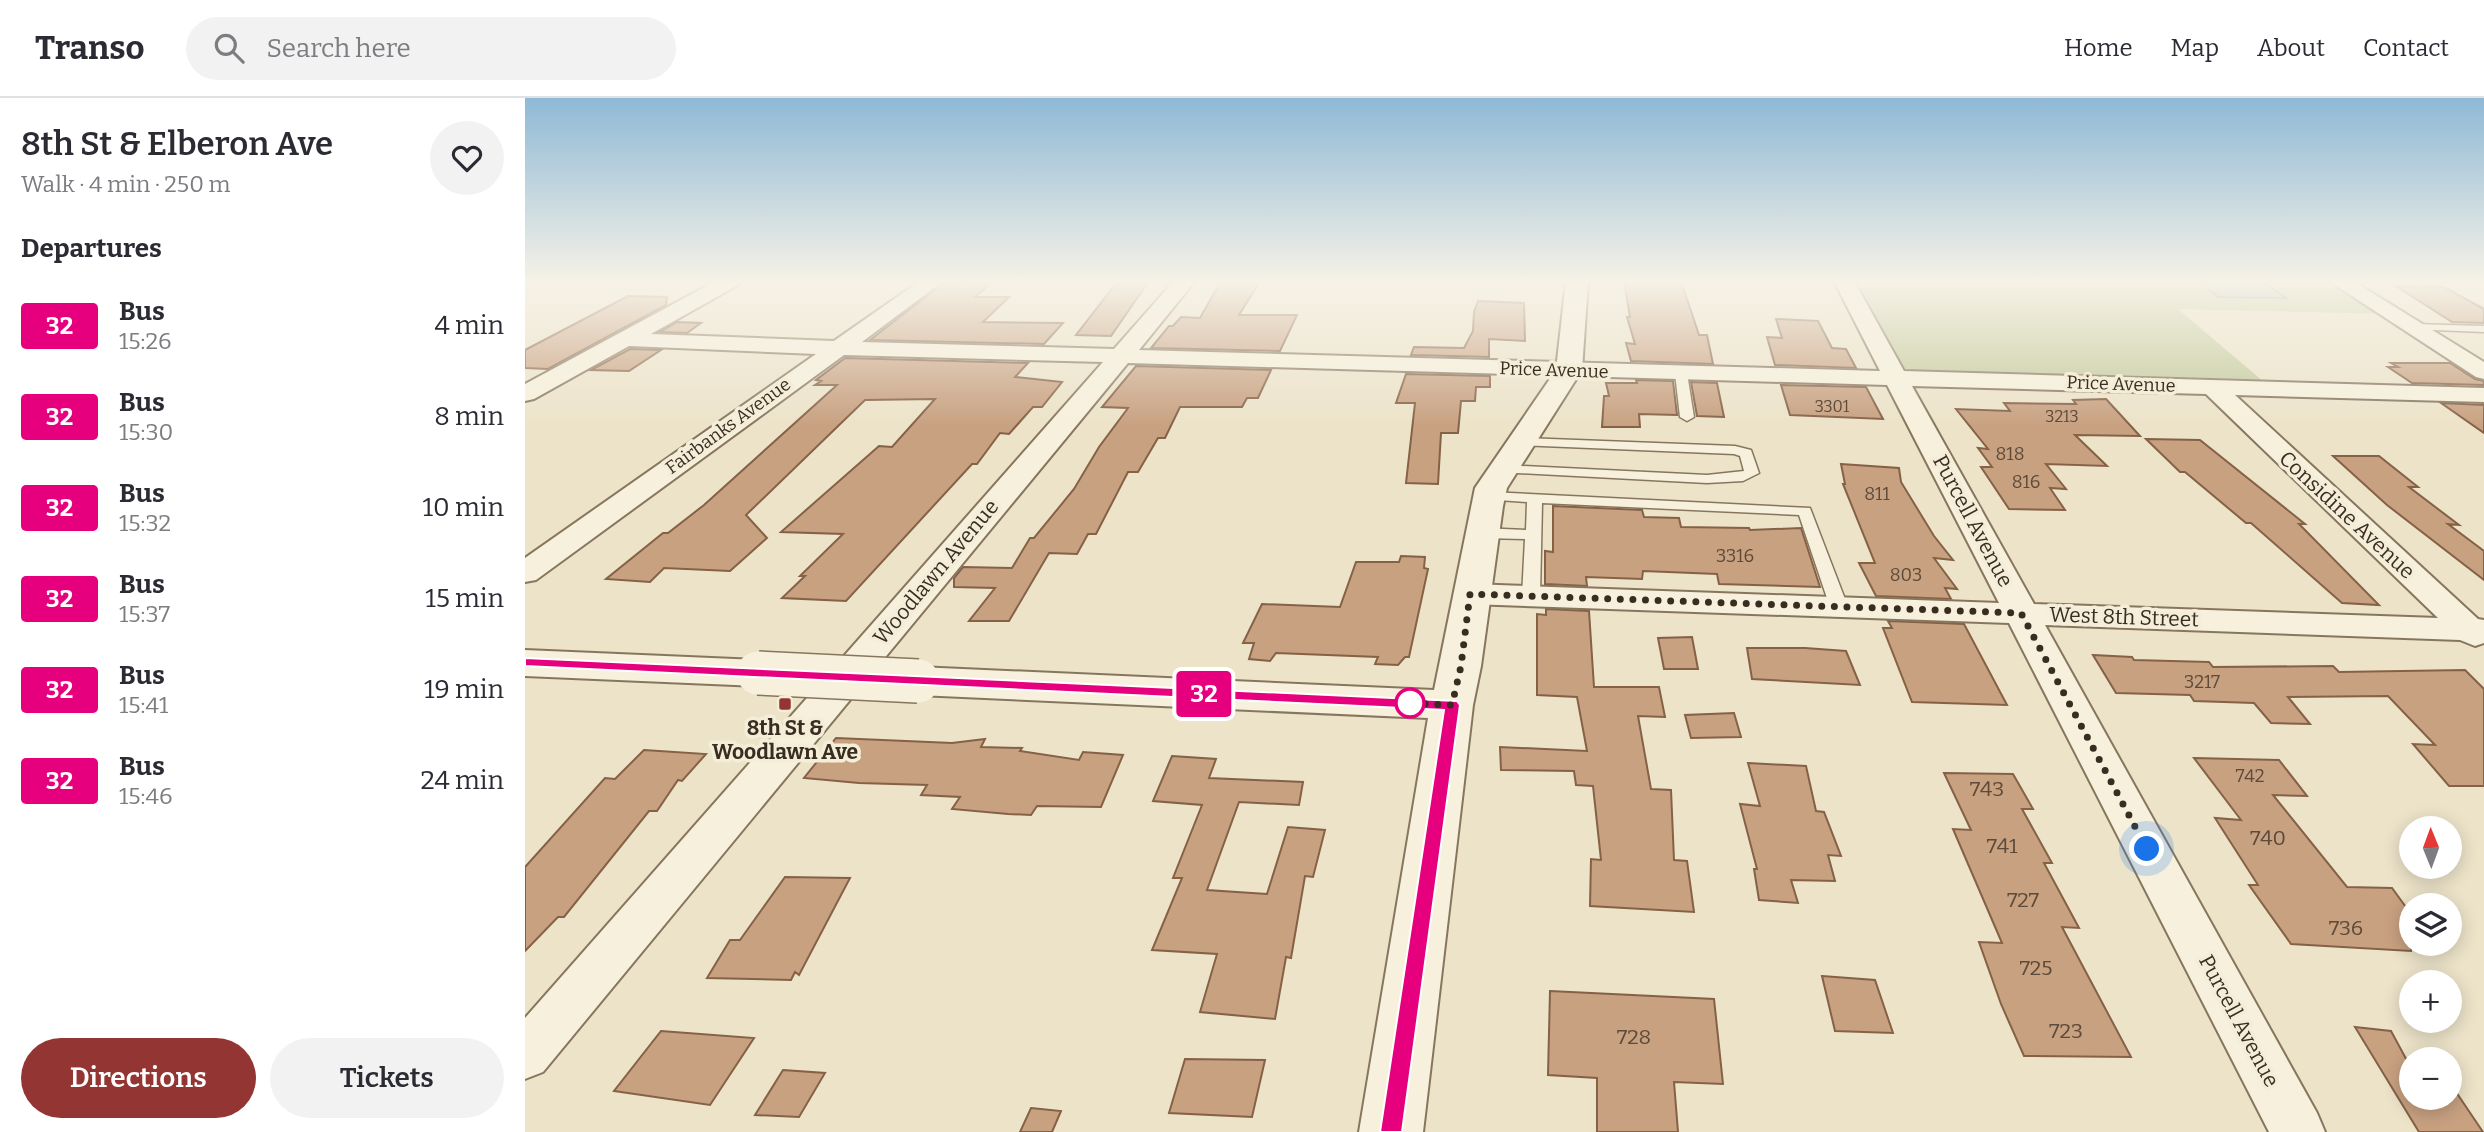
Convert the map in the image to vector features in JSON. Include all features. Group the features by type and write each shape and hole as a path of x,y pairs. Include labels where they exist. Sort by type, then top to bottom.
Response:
{"street":[{"path":"525,394 642,329"},
{"name":"Fairbanks Avenue","path":"525,573 862,329"},
{"name":"Woodlawn Avenue","path":"525,1055 1144,329"},
{"path":"1391,1132 1452,705 1461,666 1481,533 1496,482 1569,370 1573,329"},
{"name":"Purcell Avenue","path":"1870,329 2298,1132"},
{"path":"2417,329 2484,372"},
{"name":"Price Avenue","path":"624,339 1120,357 2484,395"},
{"name":"Considine Avenue","path":"2211,386 2479,634"},
{"name":"West 8th Street","path":"1470,594 2021,613 2479,634"},
{"path":"527,663 1452,705"}],"lane":[{"path":"1681,373 1687,417"},
{"path":"1496,482 1707,479 1743,477 1752,473 1746,453 1735,450 1521,442"},
{"path":"1496,482 1535,498 1805,511 1839,607"},
{"path":"1531,596 1535,498"},
{"path":"1481,533 1532,535"}],"green space":[{"path":"1870,329 2202,329 2271,388 1897,378"}],"building":[{"path":"565,329 621,329 548,369 525,368 525,350"},
{"path":"665,329 692,329 687,333 660,332"},
{"path":"884,329 1057,329 1044,344 870,340"},
{"path":"1080,329 1116,329 1111,336 1076,335"},
{"path":"1166,329 1290,329 1280,351 1151,348"},
{"path":"1525,329 1525,341 1489,339 1489,357 1411,355 1414,347 1464,348 1473,331"},
{"path":"1631,329 1697,329 1699,335 1707,335 1713,364 1631,361 1626,343 1635,344"},
{"path":"1779,329 1822,329 1832,348 1846,349 1856,368 1775,365 1767,337 1782,338"},
{"path":"630,349 661,350 629,371 591,370"},
{"path":"845,358 1028,363 1015,377 1062,382 1042,407 1033,407 1009,434 1000,433 977,464 972,464 846,601 782,598 805,576 800,576 843,534 781,532 879,446 892,447 935,399 865,400 746,515 767,538 730,571 664,568 650,582 606,579 663,533 668,533 704,505 837,385 815,385 821,381 816,380"},
{"path":"2391,363 2450,363 2475,379 2484,381 2484,385 2412,383 2388,367 2398,367"},
{"path":"1136,366 1271,370 1258,398 1247,398 1242,407 1180,407 1165,438 1158,438 1138,472 1128,472 1096,534 1088,534 1077,554 1049,553 1009,621 969,621 995,588 954,587 954,578 963,567 1012,568 1030,538 1034,538 1074,489 1099,447 1128,408 1102,407"},
{"path":"1406,374 1490,376 1490,387 1476,387 1475,401 1461,401 1458,433 1441,433 1438,484 1406,483 1415,403 1396,403"},
{"path":"1636,380 1673,381 1677,415 1639,414 1640,427 1602,427 1604,396 1609,396 1606,383 1637,383"},
{"path":"1691,382 1717,383 1724,417 1697,416"},
{"path":"1781,385 1866,387 1883,419 1790,415"},
{"path":"2106,399 2140,436 2075,435 2107,466 2046,464 2066,489 2050,488 2065,510 2009,509 1981,467 1992,467 1978,448 1988,449 1956,409 2010,411 2004,403 2076,404 2073,400"},
{"path":"2441,403 2484,405 2484,433"},
{"path":"2146,439 2200,440 2305,524 2299,524 2379,605 2342,603 2251,523 2246,523 2185,472 2180,472"},
{"path":"2333,456 2379,456 2418,487 2409,487 2459,525 2448,524 2484,551 2484,580 2387,505"},
{"path":"1841,464 1899,468 1901,482 1934,536 1953,560 1934,558 1957,589 1945,588 1951,599 1876,596 1859,563 1875,563 1843,484"},
{"path":"1553,506 1642,510 1644,517 1679,518 1681,527 1750,530 1801,528 1820,587 1719,584 1717,574 1643,571 1642,579 1586,577 1587,586 1545,584 1545,551 1553,552"},
{"path":"1401,556 1425,557 1424,568 1428,569 1409,657 1405,657 1398,665 1375,664 1378,657 1276,653 1270,661 1249,659 1254,643 1243,643 1262,604 1340,607 1356,562 1399,562"},
{"path":"1546,609 1589,611 1594,687 1659,687 1665,717 1638,716 1651,789 1671,790 1674,860 1687,861 1694,912 1590,906 1591,859 1601,860 1593,786 1576,785 1574,771 1501,770 1500,747 1587,751 1577,697 1537,695 1537,614 1546,615"},
{"path":"1888,621 1964,624 2007,705 1912,702 1883,628 1892,628"},
{"path":"1692,637 1698,669 1664,669 1658,638"},
{"path":"1747,648 1846,651 1860,685 1752,679"},
{"path":"2093,655 2132,657 2134,660 2209,662 2213,667 2333,666 2339,672 2465,670 2484,689 2484,786 2449,786 2413,744 2435,745 2388,696 2288,697 2310,724 2271,723 2254,703 2194,701 2190,695 2116,693"},
{"path":"1734,713 1741,737 1691,738 1685,715"},
{"path":"836,738 952,743 985,739 981,747 1022,748 1020,751 1079,760 1083,752 1123,755 1101,807 1037,806 1031,815 1008,814 952,809 960,797 921,795 927,785 804,778"},
{"path":"644,750 706,754 682,781 678,780 657,811 649,811 564,917 558,917 525,951 525,867 605,778 615,779"},
{"path":"1172,756 1216,759 1209,778 1303,782 1299,805 1239,802 1207,890 1267,894 1288,827 1325,830 1313,877 1305,876 1291,958 1286,957 1275,1019 1200,1012 1217,954 1152,950 1182,878 1173,878 1202,805 1153,801"},
{"path":"2194,758 2279,760 2307,796 2273,795 2347,887 2392,888 2399,898 2399,950 2291,944 2249,885 2258,885 2215,818 2241,820"},
{"path":"1748,763 1806,766 1816,811 1824,812 1841,856 1828,855 1835,881 1791,880 1798,903 1759,900 1754,869 1757,869 1740,804 1760,806"},
{"path":"1944,773 2013,774 2033,809 2022,809 2052,863 2044,863 2079,928 2062,927 2131,1057 2024,1056 2001,1004 1979,942 2002,943 1953,829 1971,830"},
{"path":"785,877 850,878 799,975 795,972 791,980 707,978 730,940 740,940"},
{"path":"1822,976 1875,980 1893,1033 1835,1031"},
{"path":"1550,991 1714,999 1723,1084 1674,1082 1678,1132 1597,1132 1597,1078 1548,1075"},
{"path":"2355,1027 2391,1031 2400,1047 2399,1099"},
{"path":"661,1031 754,1038 710,1105 614,1091"},
{"path":"1185,1059 1265,1060 1252,1117 1169,1113"},
{"path":"783,1070 825,1073 799,1117 755,1115"},
{"path":"2462,1101 2483,1132 2419,1132 2406,1110 2462,1110"},
{"path":"1031,1108 1061,1111 1052,1132 1020,1132"}],"bus line":[{"name":"32","path":"525,663 1452,705 1391,1132"}],"place":[{"name":"8th St & Woodlawn Ave","path":"785,704"}],"route":[{"path":"1410,703 1405,703 1452,705 1461,666 1470,594 2021,613 2147,849"}]}
